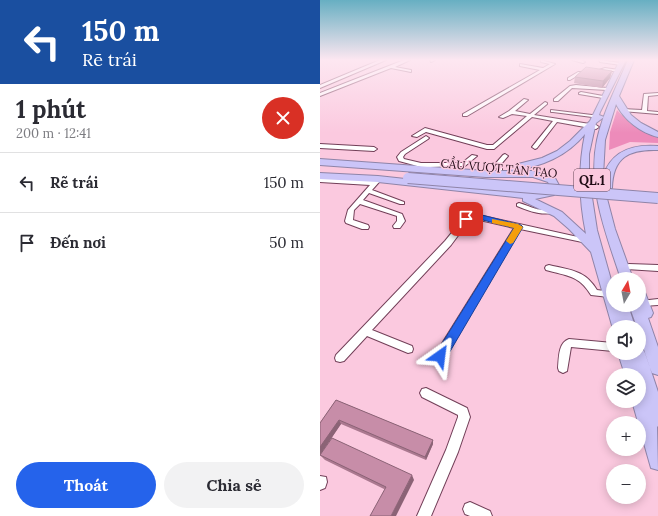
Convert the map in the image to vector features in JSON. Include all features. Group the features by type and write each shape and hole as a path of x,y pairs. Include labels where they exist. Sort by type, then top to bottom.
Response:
{"highway":[{"name":"QL.1","path":"619,84 603,132 599,159 599,171 603,201 628,272"},
{"name":"QL.1","path":"611,272 596,218 590,161 595,120 619,84"},
{"name":"QL.1","path":"606,284 588,217 585,160 595,120 607,90 626,86 627,84"},
{"path":"618,87 625,110 633,122 658,135"},
{"path":"625,110 641,122 658,130"},
{"path":"454,171 504,169 529,165 550,158 573,143 595,120"},
{"path":"623,153 628,147 644,143"},
{"path":"599,171 615,149 628,144 658,144"},
{"name":"QL.1","path":"616,240 607,175 611,166 623,153 635,148 658,148"},
{"path":"320,162 423,167 486,174 532,174 546,177 555,184 553,191 547,195 517,200"},
{"path":"320,166 409,176 658,198"},
{"path":"320,172 409,176"},
{"path":"320,176 377,181 517,200 556,211 568,220 596,251"},
{"name":"CẦU VƯỢT TÂN TẠO","path":"409,176 658,194"},
{"path":"642,312 658,368"},
{"path":"644,312 658,344"},
{"path":"639,360 658,418"},
{"path":"643,408 658,461"}],"street":[{"path":"320,95 348,84"},
{"path":"465,115 518,84"},
{"path":"615,84 618,87"},
{"path":"556,100 571,87 576,86 607,90"},
{"path":"581,93 603,98"},
{"path":"644,112 646,95 658,94"},
{"path":"502,117 526,100"},
{"path":"415,136 425,130 487,147 494,147 544,103"},
{"path":"625,110 658,113"},
{"path":"553,111 595,120"},
{"path":"511,112 555,121 595,120"},
{"path":"515,118 520,114"},
{"path":"535,147 555,121"},
{"path":"426,138 403,153 400,157 401,160 423,167 463,165 474,156"},
{"path":"320,146 374,150"},
{"path":"504,169 499,162 505,156"},
{"path":"320,180 377,181"},
{"path":"365,227 349,221 351,210 377,181"},
{"path":"369,191 402,203"},
{"path":"359,201 400,215 401,221 397,226"},
{"path":"340,358 448,243 469,216 587,241"},
{"path":"440,356 518,227"},
{"path":"548,268 581,276 588,282 594,293 606,294"},
{"path":"634,272 658,268"},
{"path":"646,301 658,302"},
{"path":"364,331 408,349"},
{"path":"563,368 566,346 569,343 606,346"},
{"path":"424,516 452,452 464,417 463,412 426,393"},
{"path":"470,510 485,516"}],"shaded area":[{"path":"617,110 630,123 658,138 658,143 630,142 609,150 610,132"}],"building":[{"path":"336,400 433,440 425,457 339,420 320,447 320,423"},
{"path":"332,438 412,475 391,516 370,516 386,487 320,455"}],"slow traffic":[{"path":"494,221 518,227 510,241"}],"route":[{"path":"440,356 518,227 474,216 469,216 466,219"}]}
